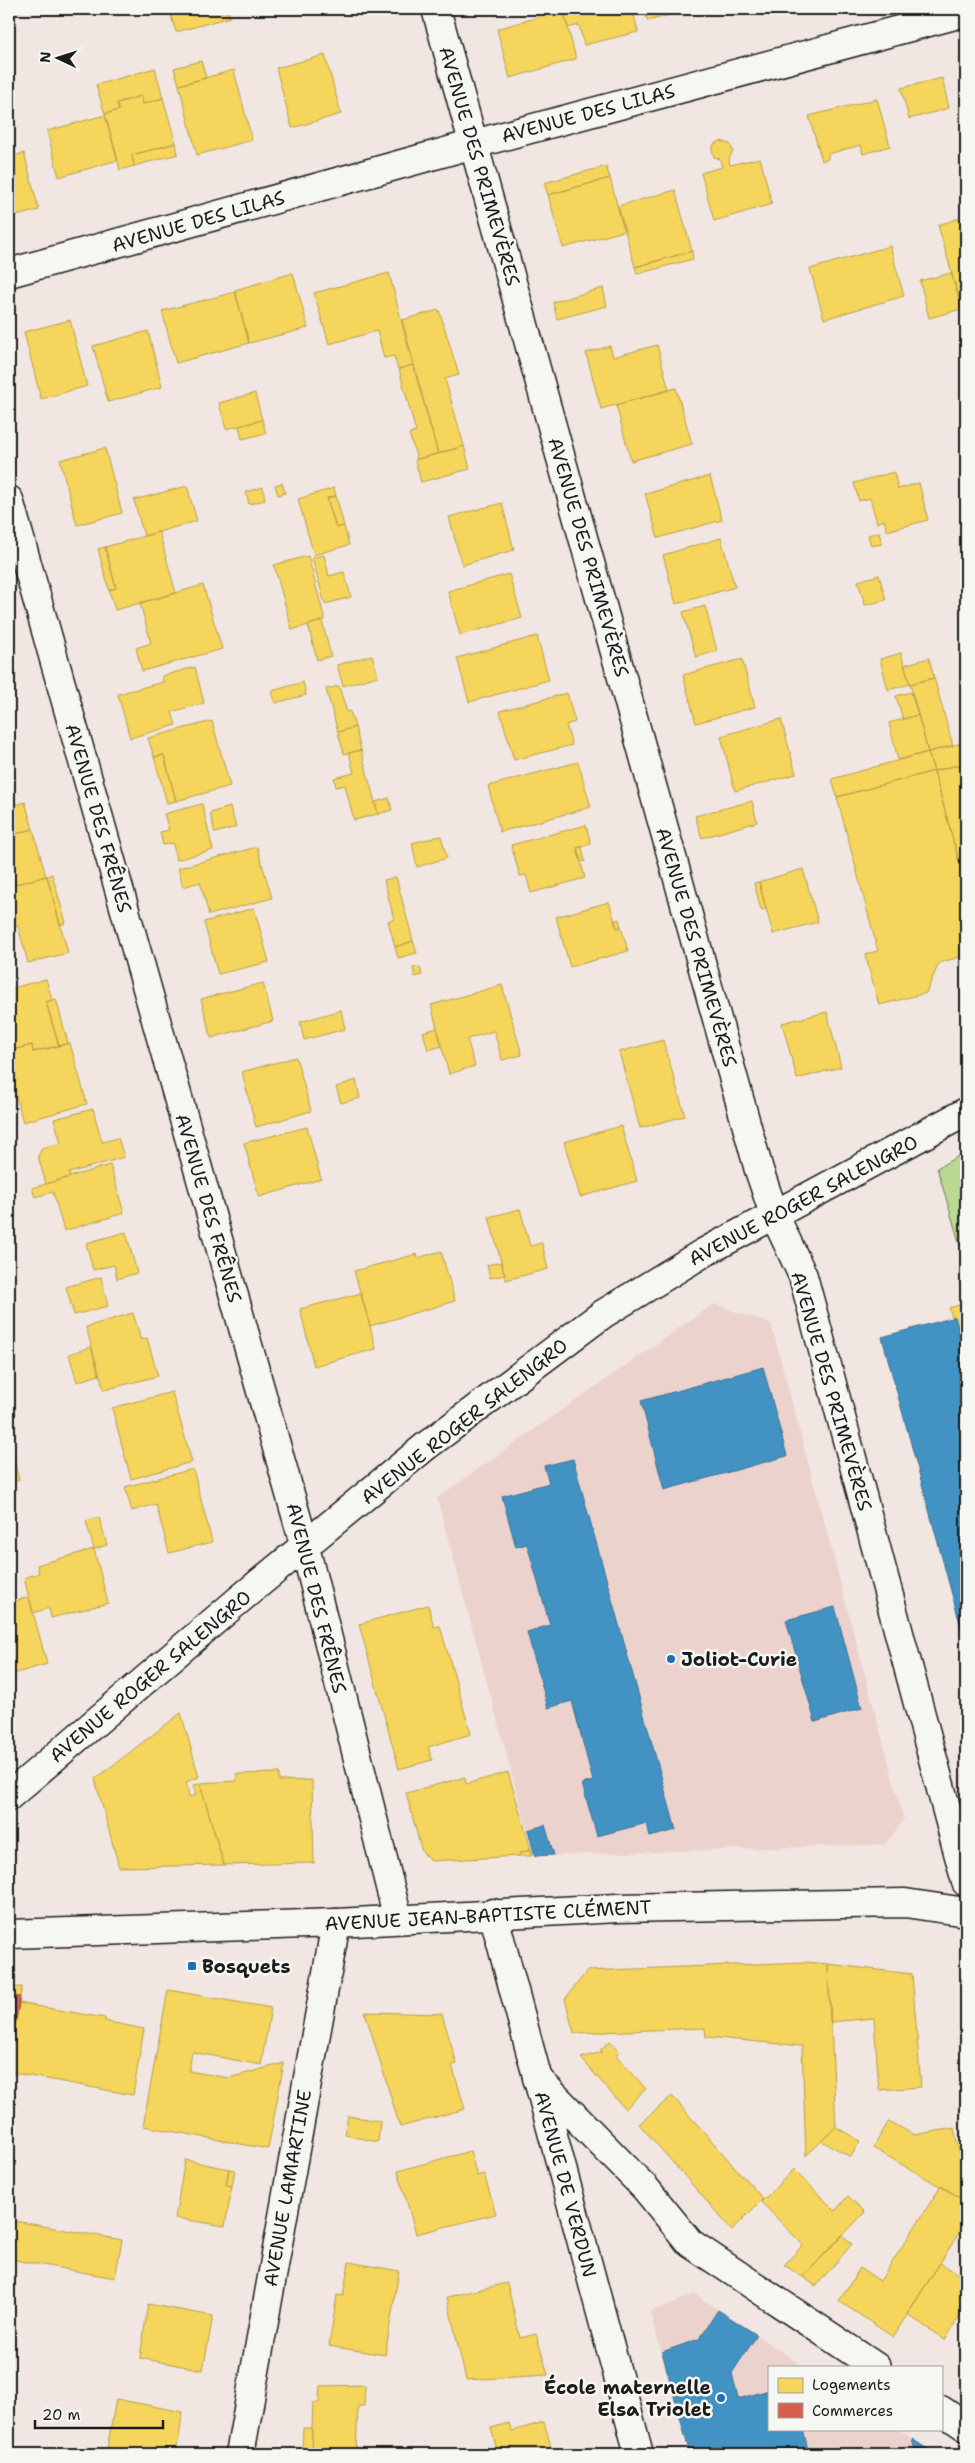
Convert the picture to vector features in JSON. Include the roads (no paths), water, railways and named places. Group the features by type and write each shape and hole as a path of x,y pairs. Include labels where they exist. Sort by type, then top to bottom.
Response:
{"street":[{"name":"AVENUE DES PRIMEVÈRES","path":"436,9 756,1161 774,1214 803,1276 966,1882"},
{"name":"AVENUE DES LILAS","path":"9,273 474,144 966,12"},
{"name":"AVENUE DES FRÊNES","path":"9,500 304,1547 398,1919"},
{"name":"AVENUE ROGER SALENGRO","path":"9,1796 240,1599 426,1446 603,1314 703,1253 966,1112"},
{"name":"AVENUE JEAN-BAPTISTE CLÉMENT","path":"9,1934 336,1923 493,1913 617,1908 905,1903 966,1912"},
{"name":"AVENUE DE VERDUN","path":"493,1913 640,2454"},
{"name":"AVENUE LAMARTINE","path":"240,2454 336,1923"},
{"path":"537,2078 646,2189 690,2243 874,2366"},
{"path":"942,2411 966,2427"}],"place":[{"name":"Joliot-Curie","path":"671,1659"},
{"name":"Bosquets","path":"192,1966"},
{"name":"École maternelle Elsa Triolet","path":"721,2398"}]}
